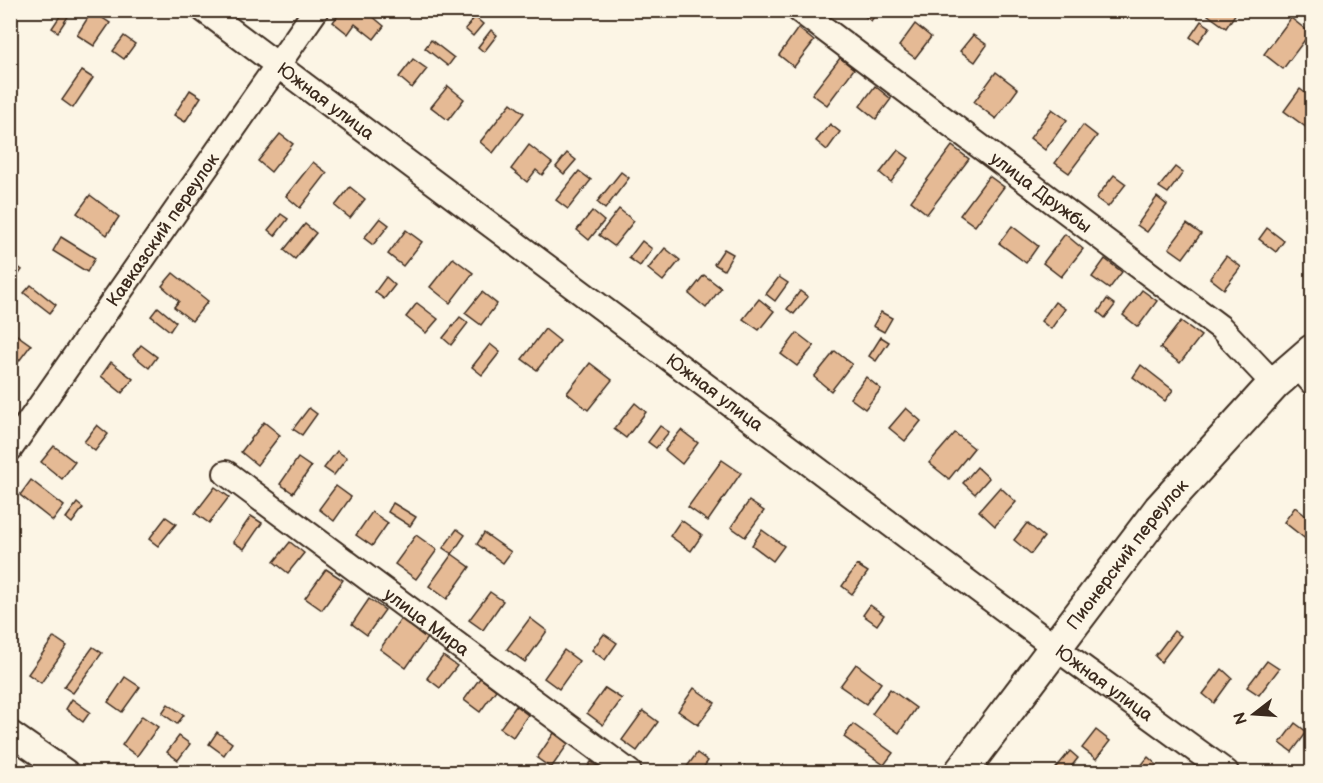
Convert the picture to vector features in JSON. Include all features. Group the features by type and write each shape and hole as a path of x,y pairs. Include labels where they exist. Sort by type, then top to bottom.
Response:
{"street":[{"name":"Южная улица","path":"204,10 1056,648 1226,772"},
{"name":"Кавказский переулок","path":"10,449 316,10"},
{"name":"улица Дружбы","path":"799,10 1221,328 1299,370"},
{"name":"Пионерский переулок","path":"961,772 1160,509 1299,370"},
{"name":"улица Мира","path":"226,473 629,772"},
{"path":"10,733 66,772"}],"building":[{"path":"64,10 71,12 58,32 52,28"},
{"path":"342,10 365,10 384,26 374,39 355,24 348,34 333,22"},
{"path":"857,10 879,10 871,21"},
{"path":"1211,10 1238,10 1226,28 1208,15"},
{"path":"92,11 110,23 94,46 77,35"},
{"path":"475,17 483,24 473,36 465,29"},
{"path":"1291,18 1310,33 1283,69 1264,54"},
{"path":"1201,21 1210,27 1198,43 1190,37"},
{"path":"915,24 931,37 915,58 899,46"},
{"path":"798,28 814,41 794,67 779,55"},
{"path":"491,30 497,35 484,52 478,47"},
{"path":"973,35 987,45 975,62 960,51"},
{"path":"124,36 135,44 124,59 113,51"},
{"path":"431,40 454,58 448,66 425,48"},
{"path":"840,58 854,69 827,105 812,94"},
{"path":"413,59 427,69 412,88 399,77"},
{"path":"82,71 93,78 73,108 62,100"},
{"path":"996,72 1018,89 996,119 974,102"},
{"path":"448,86 464,99 448,120 431,107"},
{"path":"875,86 891,99 876,119 860,106"},
{"path":"1300,89 1312,98 1312,121 1307,128 1284,111"},
{"path":"190,90 201,97 185,122 174,115"},
{"path":"511,103 524,113 493,153 480,142"},
{"path":"1052,109 1067,120 1045,150 1030,138"},
{"path":"830,124 840,132 827,150 816,141"},
{"path":"1083,125 1097,136 1069,173 1055,163"},
{"path":"280,134 293,144 271,172 258,161"},
{"path":"529,145 552,163 542,175 536,170 527,182 511,169"},
{"path":"952,146 969,159 927,214 911,201"},
{"path":"898,150 909,158 891,182 880,173"},
{"path":"567,153 576,160 564,174 556,167"},
{"path":"313,162 327,173 300,208 286,196"},
{"path":"1175,167 1183,173 1168,193 1159,187"},
{"path":"579,171 591,180 568,209 556,200"},
{"path":"621,172 629,178 605,209 597,202"},
{"path":"1114,175 1126,184 1108,207 1096,198"},
{"path":"989,176 1004,187 975,226 960,215"},
{"path":"350,187 365,199 350,218 335,206"},
{"path":"90,195 119,217 107,235 77,213"},
{"path":"1157,197 1167,205 1147,232 1137,225"},
{"path":"619,209 634,221 614,246 599,235"},
{"path":"592,211 604,221 589,240 577,230"},
{"path":"281,214 288,219 275,236 268,230"},
{"path":"380,218 389,225 373,245 364,238"},
{"path":"305,224 316,233 295,259 284,250"},
{"path":"1187,224 1201,234 1183,258 1169,248"},
{"path":"1012,226 1038,246 1026,263 999,243"},
{"path":"1267,228 1284,241 1276,252 1259,239"},
{"path":"406,230 422,242 403,266 388,254"},
{"path":"1065,234 1083,249 1061,277 1043,263"},
{"path":"61,237 95,258 87,272 53,251"},
{"path":"642,241 652,249 640,266 629,258"},
{"path":"665,248 680,260 663,281 648,269"},
{"path":"724,249 733,254 724,270 714,264"},
{"path":"1226,256 1241,267 1224,289 1210,278"},
{"path":"453,258 473,273 450,303 430,287"},
{"path":"1105,259 1122,272 1109,289 1092,277"},
{"path":"13,263 22,270 10,286 10,266"},
{"path":"173,273 208,301 192,321 174,307 179,301 162,286"},
{"path":"704,275 721,288 706,308 689,294"},
{"path":"386,277 395,285 384,299 375,292"},
{"path":"779,277 788,283 775,301 766,294"},
{"path":"31,285 56,305 50,313 24,293"},
{"path":"1142,290 1157,301 1138,327 1123,315"},
{"path":"800,291 808,297 794,314 787,309"},
{"path":"482,292 497,304 481,325 465,313"},
{"path":"759,299 774,311 759,330 743,319"},
{"path":"1107,299 1115,305 1105,318 1098,312"},
{"path":"1055,302 1065,309 1051,329 1041,321"},
{"path":"417,303 438,319 426,333 406,317"},
{"path":"158,307 176,322 170,331 151,316"},
{"path":"881,312 892,318 884,332 873,326"},
{"path":"460,317 468,323 451,345 443,338"},
{"path":"1181,321 1201,336 1180,363 1160,348"},
{"path":"545,329 560,341 537,370 522,359"},
{"path":"10,330 31,345 16,365 10,361"},
{"path":"797,333 814,346 797,366 781,354"},
{"path":"881,337 889,342 876,361 869,356"},
{"path":"490,344 500,352 482,375 472,367"},
{"path":"141,345 157,357 149,368 133,355"},
{"path":"835,351 852,364 831,391 814,377"},
{"path":"111,362 133,379 122,393 101,376"},
{"path":"590,363 612,380 588,410 567,393"},
{"path":"1141,365 1173,390 1165,401 1133,377"},
{"path":"866,377 881,389 865,409 850,398"},
{"path":"635,403 646,412 626,438 614,429"},
{"path":"309,408 317,414 302,435 293,429"},
{"path":"906,408 921,421 905,441 889,428"},
{"path":"264,422 280,435 257,465 241,452"},
{"path":"97,425 108,434 95,451 84,442"},
{"path":"660,426 669,432 656,448 648,442"},
{"path":"681,430 698,443 682,464 665,450"},
{"path":"955,433 974,448 949,479 929,463"},
{"path":"54,446 75,462 62,479 41,462"},
{"path":"337,451 347,458 334,475 324,468"},
{"path":"298,458 311,467 293,493 280,484"},
{"path":"722,460 741,473 708,521 688,507"},
{"path":"977,467 989,478 975,494 963,483"},
{"path":"31,480 64,506 53,521 20,495"},
{"path":"336,486 351,497 334,521 319,509"},
{"path":"215,487 229,497 209,523 195,513"},
{"path":"1000,487 1016,502 995,526 979,511"},
{"path":"749,501 764,511 745,537 731,527"},
{"path":"77,503 83,508 72,523 66,518"},
{"path":"393,503 416,517 410,526 388,512"},
{"path":"1295,507 1312,521 1312,544 1284,522"},
{"path":"372,512 388,523 372,546 356,535"},
{"path":"251,516 262,523 244,549 233,542"},
{"path":"166,517 176,524 158,546 149,539"},
{"path":"681,520 702,535 691,551 670,536"},
{"path":"1027,523 1044,537 1031,554 1014,540"},
{"path":"457,529 465,535 452,554 443,548"},
{"path":"762,530 784,546 773,561 752,545"},
{"path":"484,533 511,552 503,563 477,544"},
{"path":"416,535 437,550 416,579 395,564"},
{"path":"290,542 304,553 288,573 274,562"},
{"path":"452,554 470,567 447,599 429,586"},
{"path":"857,565 868,572 852,594 842,586"},
{"path":"326,569 343,580 322,610 305,598"},
{"path":"490,592 503,601 483,630 469,620"},
{"path":"369,599 385,610 367,635 352,624"},
{"path":"870,605 884,615 877,625 863,615"},
{"path":"530,618 547,631 525,662 507,649"},
{"path":"401,619 427,638 406,668 380,649"},
{"path":"1174,631 1181,636 1161,662 1155,656"},
{"path":"604,634 617,643 605,660 592,650"},
{"path":"54,637 67,646 41,683 28,674"},
{"path":"93,647 102,653 73,693 64,687"},
{"path":"564,650 579,661 559,689 544,678"},
{"path":"443,656 457,666 440,688 427,678"},
{"path":"1267,661 1279,669 1259,695 1247,687"},
{"path":"856,664 881,683 866,704 840,686"},
{"path":"1222,669 1232,678 1214,703 1203,694"},
{"path":"125,677 140,687 122,712 108,702"},
{"path":"480,678 496,690 480,712 464,700"},
{"path":"605,688 622,699 603,725 587,713"},
{"path":"694,688 715,703 698,725 678,711"},
{"path":"890,689 916,708 899,733 872,714"},
{"path":"72,699 90,712 83,722 66,709"},
{"path":"168,704 184,715 177,724 162,713"},
{"path":"516,706 528,715 513,737 500,728"},
{"path":"643,711 658,722 637,751 622,740"},
{"path":"142,716 158,727 137,756 122,745"},
{"path":"1295,723 1307,732 1292,752 1280,743"},
{"path":"853,724 893,753 884,765 844,737"},
{"path":"1096,730 1110,741 1096,759 1082,748"},
{"path":"217,732 232,743 224,755 209,744"},
{"path":"554,733 568,744 551,768 537,758"},
{"path":"179,736 190,744 178,760 167,752"},
{"path":"1070,751 1078,758 1067,772 1062,772 1056,768"},
{"path":"697,753 708,761 700,772 683,772"},
{"path":"1148,757 1157,765 1151,772 1136,772"},
{"path":"591,762 606,772 584,772"}]}
